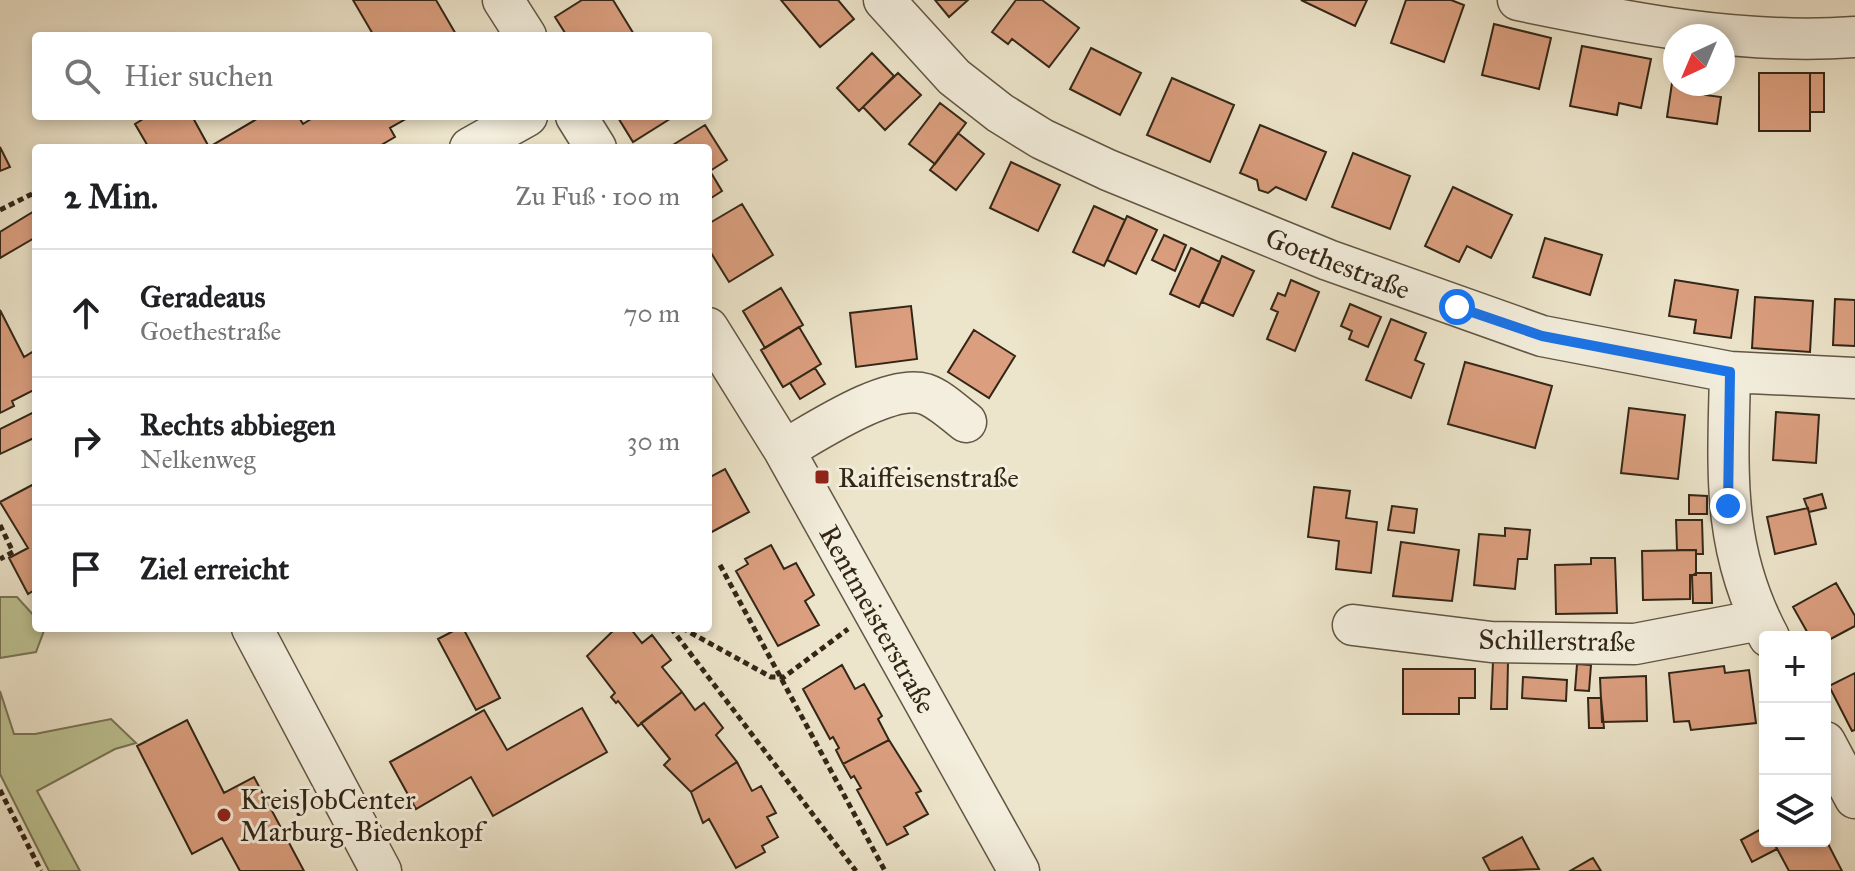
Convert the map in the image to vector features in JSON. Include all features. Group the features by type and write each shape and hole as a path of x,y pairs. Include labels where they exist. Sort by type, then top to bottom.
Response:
{"street":[{"path":"503,0 523,32"},
{"name":"Goethestraße","path":"884,0 954,77 988,104 1042,139 1108,170 1328,260 1542,336 1730,372 1855,378"},
{"path":"1518,0 1649,27 1729,37 1808,40 1855,37"},
{"path":"477,144 520,120"},
{"path":"578,120 594,144"},
{"name":"Rentmeisterstraße","path":"712,334 784,450 1019,871"},
{"path":"1730,372 1728,506 1742,575 1764,628"},
{"path":"784,450 861,408 908,392 926,394 966,422"},
{"name":"Schillerstraße","path":"1353,625 1491,642 1635,644 1764,628"},
{"path":"254,632 381,871"},
{"path":"1831,753 1855,798"}],"path":[{"path":"0,210 32,194"},
{"path":"0,525 13,552 0,559"},
{"path":"720,565 784,677 885,871"},
{"path":"689,632 771,677 784,677 873,611"},
{"path":"674,632 856,871"},
{"path":"0,790 41,871"}],"green space":[{"path":"0,597 17,597 32,614 32,632 44,632 36,652 0,658"},
{"path":"0,691 14,734 35,734 111,719 136,743 115,749 37,791 80,871 49,871 0,774"}],"building":[{"path":"353,0 436,0 455,32 372,32"},
{"path":"582,0 613,0 633,32 564,32 555,17"},
{"path":"781,0 838,0 854,19 820,47"},
{"path":"935,0 968,0 949,17"},
{"path":"1016,0 1042,0 1079,28 1049,67 1012,39 1008,44 992,32"},
{"path":"1301,0 1367,0 1355,26"},
{"path":"1406,0 1451,0 1464,5 1444,62 1391,43"},
{"path":"1494,24 1551,38 1539,89 1482,75"},
{"path":"1582,46 1651,59 1641,108 1619,103 1617,115 1570,106"},
{"path":"1091,48 1141,73 1120,115 1070,89"},
{"path":"872,53 894,76 859,111 837,88"},
{"path":"898,73 921,95 885,130 863,107"},
{"path":"1759,73 1810,73 1810,131 1759,131"},
{"path":"1810,73 1824,73 1824,112 1810,112"},
{"path":"1172,78 1234,105 1210,162 1147,135"},
{"path":"1670,96 1721,97 1717,124 1667,117"},
{"path":"940,103 966,123 935,164 909,144"},
{"path":"142,120 194,120 207,144 147,144 135,124"},
{"path":"255,120 300,120 303,124 310,120 404,120 390,128 395,137 383,144 214,144"},
{"path":"619,120 668,120 633,142"},
{"path":"705,125 727,160 712,170 712,144 674,144"},
{"path":"1260,125 1326,152 1306,200 1276,187 1268,193 1259,190 1257,180 1240,173"},
{"path":"958,133 984,154 956,190 930,170"},
{"path":"0,147 10,167 0,171"},
{"path":"1353,153 1410,176 1390,229 1332,207"},
{"path":"1011,162 1060,185 1038,231 990,208"},
{"path":"712,174 722,191 712,197"},
{"path":"1453,187 1512,215 1491,258 1467,246 1459,262 1425,246"},
{"path":"742,204 773,255 729,282 712,254 712,222"},
{"path":"1094,206 1125,220 1104,266 1073,252"},
{"path":"32,212 32,239 0,258 0,232"},
{"path":"1127,216 1157,230 1136,274 1107,260"},
{"path":"1164,235 1186,245 1175,271 1152,260"},
{"path":"1545,238 1602,255 1590,295 1533,277"},
{"path":"1191,248 1220,262 1199,307 1170,294"},
{"path":"1222,256 1254,271 1233,316 1202,302"},
{"path":"1291,280 1319,292 1295,351 1267,339 1278,312 1271,309 1278,293 1285,296"},
{"path":"1675,280 1738,290 1731,338 1694,333 1696,320 1669,316"},
{"path":"781,288 803,325 765,348 743,311"},
{"path":"1755,297 1813,301 1810,352 1752,348"},
{"path":"1835,299 1855,300 1855,346 1833,345"},
{"path":"1350,304 1381,317 1368,347 1349,339 1352,331 1341,326"},
{"path":"911,306 917,359 856,367 850,313"},
{"path":"0,310 24,357 32,352 32,391 12,401 14,406 0,413"},
{"path":"1391,319 1426,333 1415,360 1424,364 1411,398 1366,380"},
{"path":"799,327 821,364 783,387 761,350"},
{"path":"974,330 1015,356 989,398 948,372"},
{"path":"1465,362 1552,386 1535,448 1448,424"},
{"path":"815,368 825,384 800,399 790,383"},
{"path":"1629,408 1685,415 1678,479 1621,473"},
{"path":"1776,412 1819,415 1816,463 1773,460"},
{"path":"32,413 32,439 0,454 0,429"},
{"path":"725,469 749,512 712,532 712,476"},
{"path":"32,485 32,592 28,594 9,558 28,548 0,502"},
{"path":"1314,487 1350,491 1346,518 1377,522 1371,573 1336,569 1339,541 1308,537"},
{"path":"1822,494 1826,508 1809,512 1804,499"},
{"path":"1689,495 1707,496 1707,514 1689,514"},
{"path":"1392,506 1417,509 1414,533 1388,530"},
{"path":"1808,508 1816,544 1775,554 1767,517"},
{"path":"1676,520 1702,520 1703,554 1696,554 1696,550 1677,550"},
{"path":"1505,528 1530,530 1527,559 1518,559 1515,589 1474,585 1479,534 1505,536"},
{"path":"1401,542 1459,550 1452,601 1393,596"},
{"path":"771,545 784,569 796,563 814,595 805,601 819,625 778,646 736,571 748,564 745,559"},
{"path":"1696,550 1696,575 1690,575 1690,599 1643,600 1642,551"},
{"path":"1591,558 1615,558 1617,613 1556,614 1555,565 1591,564"},
{"path":"1711,573 1712,603 1693,603 1692,576"},
{"path":"1836,583 1855,616 1855,626 1831,639 1831,631 1807,631 1793,607"},
{"path":"451,632 465,632 500,698 476,710 438,639"},
{"path":"612,632 633,632 642,643 652,635 671,660 662,667 682,692 638,726 611,697 615,693 587,656"},
{"path":"1493,661 1508,662 1507,709 1491,709"},
{"path":"1577,664 1591,665 1589,691 1575,690"},
{"path":"842,665 855,689 864,684 882,716 878,719 889,740 843,764 836,750 839,748 833,737 830,739 803,689"},
{"path":"1724,666 1725,673 1749,670 1756,723 1691,730 1689,721 1674,722 1669,673"},
{"path":"1403,669 1475,669 1475,698 1459,698 1459,714 1403,714"},
{"path":"1855,673 1855,730 1852,731 1831,685"},
{"path":"1646,676 1647,721 1602,722 1600,678"},
{"path":"1523,677 1567,680 1566,701 1522,698"},
{"path":"682,692 695,710 704,703 723,728 716,735 737,762 691,792 664,765 670,759 641,723"},
{"path":"1588,698 1601,698 1604,728 1589,728"},
{"path":"582,708 607,752 493,816 471,777 416,809 390,762 484,710 507,750"},
{"name":"KreisJobCenter Marburg-Biedenkopf","path":"187,720 224,793 254,777 304,871 240,871 222,838 192,854 137,746"},
{"path":"889,740 921,791 916,793 928,814 904,827 908,834 887,845 857,790 861,788 843,764"},
{"path":"737,762 752,791 761,786 776,813 767,817 778,837 762,846 765,852 736,868 709,819 703,823 691,792"},
{"path":"1759,830 1759,847 1777,849 1752,862 1741,840"},
{"path":"1522,837 1539,869 1490,871 1483,858"},
{"path":"1776,847 1830,847 1842,871 1789,871"},
{"path":"1591,859 1601,871 1570,871"}],"place":[{"name":"Raiffeisenstraße","path":"822,477"},
{"name":"KreisJobCenter Marburg-Biedenkopf","path":"224,815"}],"route":[{"path":"1457,307 1542,336 1623,354 1730,372 1728,506"}]}
